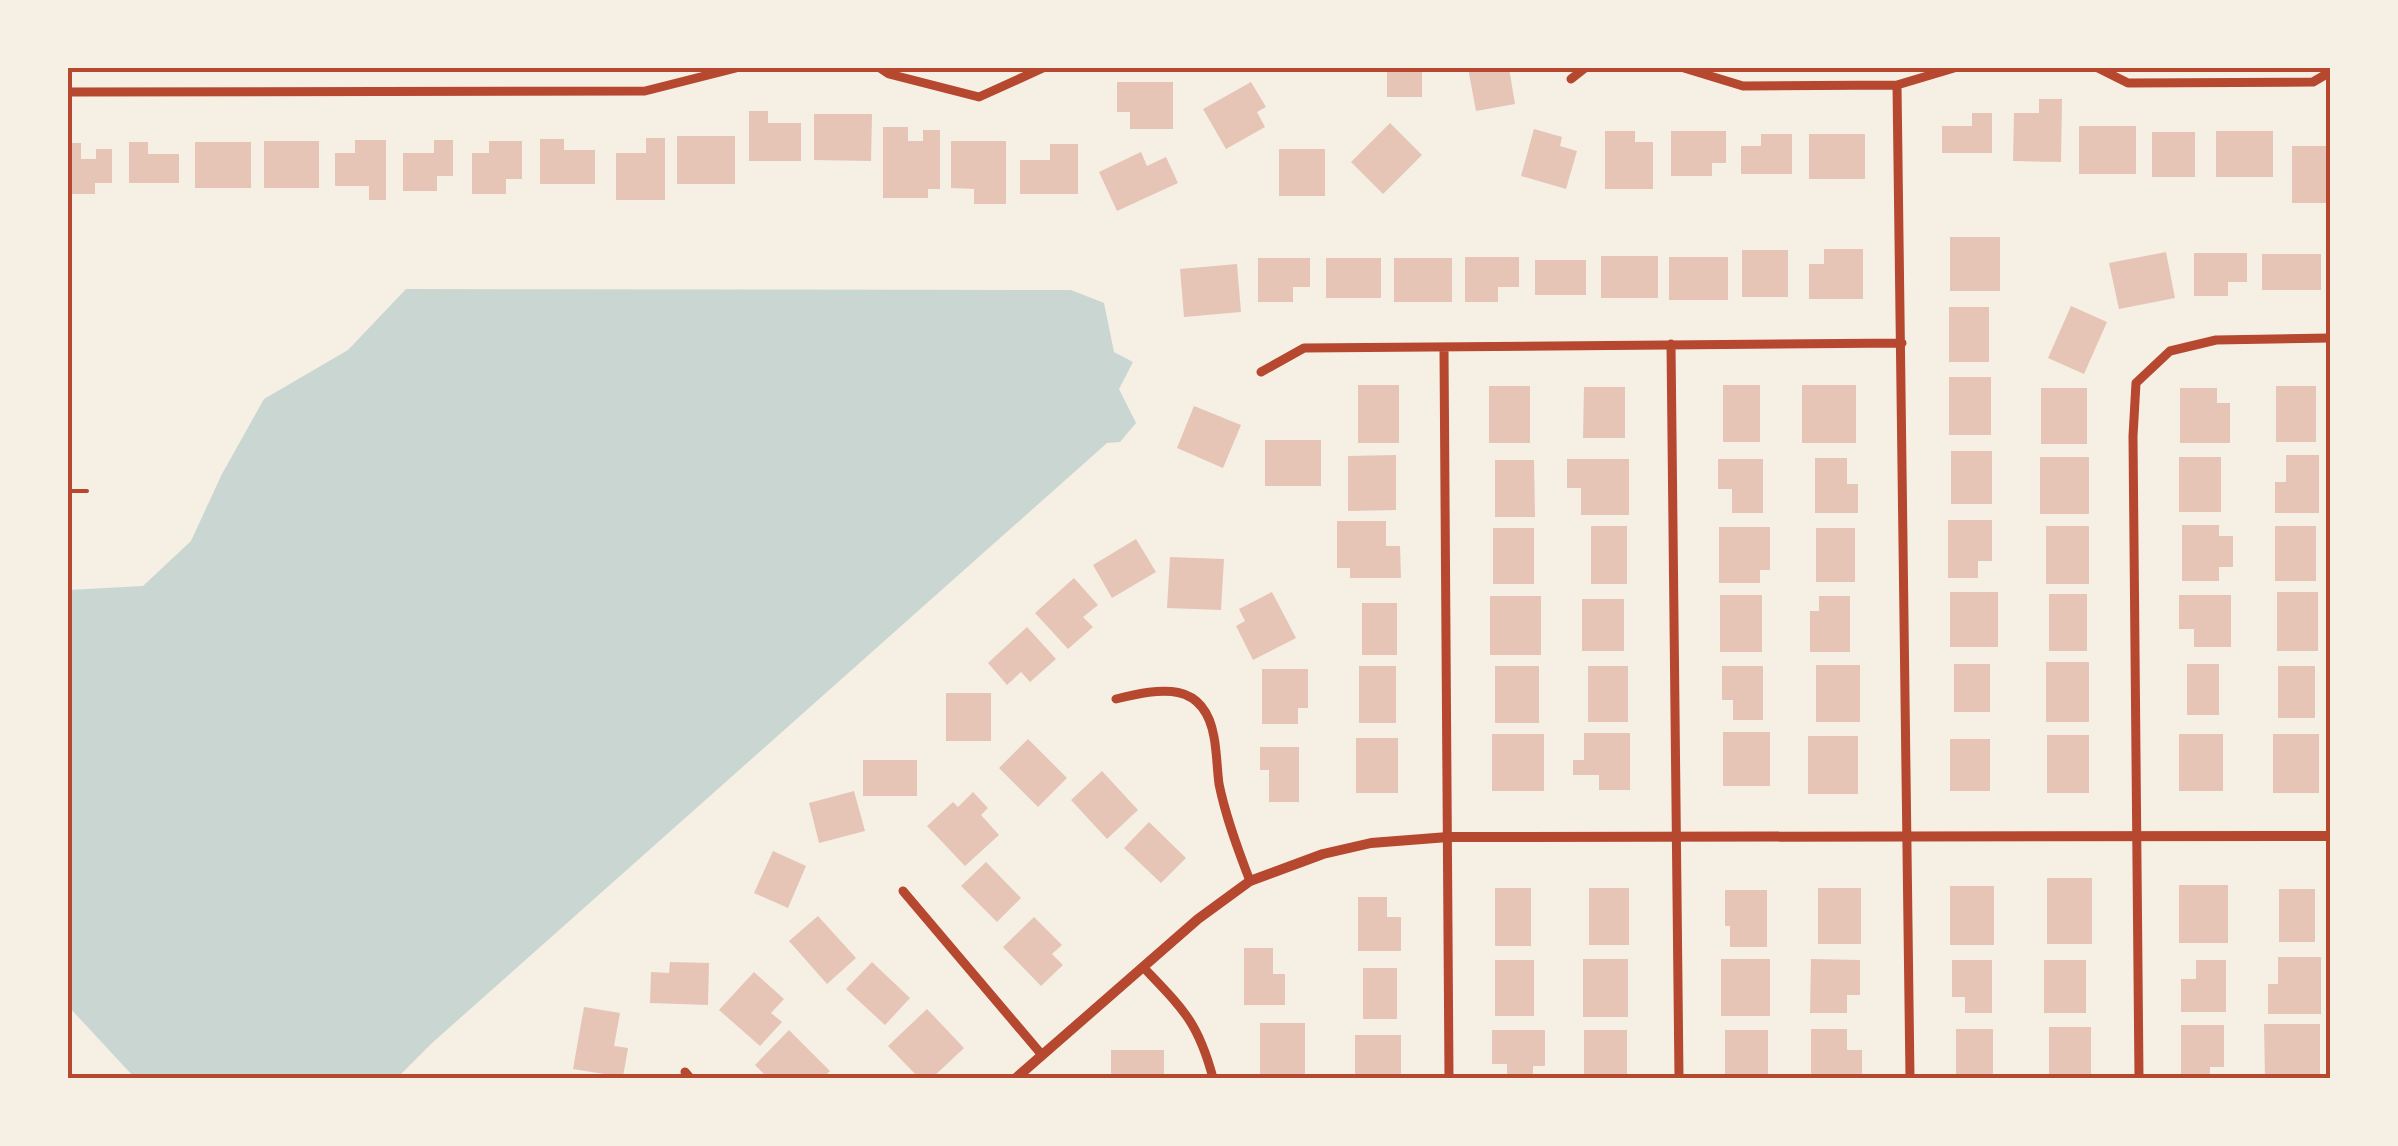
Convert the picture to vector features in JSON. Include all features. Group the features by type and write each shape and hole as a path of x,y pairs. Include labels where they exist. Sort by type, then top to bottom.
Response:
{"street":[{"path":"68,92 645,91 736,68"},
{"path":"880,68 979,97 1042,68"},
{"path":"1571,79 1584,68"},
{"path":"1684,68 1743,86 1898,85 1954,68"},
{"path":"2098,68 2128,83 2313,82 2330,72"},
{"path":"1898,85 1910,1078"},
{"path":"2139,1078 2133,436 2136,383 2170,351 2216,340 2330,338"},
{"path":"1261,372 1304,348 1902,343"},
{"path":"1671,344 1678,1078"},
{"path":"1444,349 1449,1078"},
{"path":"1116,699 1144,692 1179,691 1194,698 1208,712 1230,827 1250,882"},
{"path":"1016,1078 1198,919 1250,882 1323,854 1372,843 1448,837 2330,836"},
{"path":"903,891 1042,1055"},
{"path":"1144,968 1190,1016 1206,1049 1213,1078"}],"lane":[{"path":"68,490 87,491"}],"shaded area":[{"path":"406,289 1071,290 1104,303 1114,352 1133,362 1119,389 1136,423 1120,442 1107,443 397,1078 135,1078 68,1006 68,590 143,586 191,541 222,474 264,399 348,350"}],"building":[{"path":"1387,68 1422,68 1422,97 1387,97"},
{"path":"1468,68 1509,68 1515,104 1476,111"},
{"path":"1117,82 1173,82 1173,129 1130,129 1130,112 1117,112"},
{"path":"1251,82 1266,107 1257,112 1265,127 1226,149 1203,109"},
{"path":"2039,99 2062,99 2061,162 2013,161 2014,113 2039,113"},
{"path":"749,111 768,111 768,123 801,123 801,161 749,161"},
{"path":"1972,113 1992,113 1992,153 1942,153 1942,126 1972,126"},
{"path":"814,114 872,114 871,161 814,160"},
{"path":"1390,123 1422,155 1383,194 1351,162"},
{"path":"2079,126 2136,126 2136,174 2079,174"},
{"path":"883,127 908,127 908,141 923,141 923,130 940,130 940,189 928,189 928,198 883,198"},
{"path":"1534,129 1562,137 1560,146 1577,151 1566,189 1521,176"},
{"path":"1605,131 1635,131 1635,142 1653,142 1653,189 1605,189"},
{"path":"1671,131 1726,131 1726,163 1712,163 1712,176 1671,176"},
{"path":"2216,131 2273,131 2273,177 2216,177"},
{"path":"2152,132 2195,132 2195,177 2152,177"},
{"path":"1761,134 1792,134 1792,174 1741,174 1741,146 1761,146"},
{"path":"1809,134 1865,134 1865,179 1809,179"},
{"path":"677,136 735,136 735,184 677,184"},
{"path":"646,138 665,138 665,200 616,200 616,153 646,153"},
{"path":"540,139 564,139 564,150 595,150 595,184 540,184"},
{"path":"355,140 386,140 386,200 369,200 369,186 335,186 335,153 355,153"},
{"path":"434,140 453,140 453,176 437,176 437,191 403,191 403,153 434,153"},
{"path":"264,141 319,141 319,188 264,188"},
{"path":"489,141 522,141 522,179 506,179 506,194 472,194 472,153 489,153"},
{"path":"951,141 1006,141 1006,204 974,204 974,189 951,188"},
{"path":"129,142 148,142 148,154 179,154 179,183 129,183"},
{"path":"195,142 251,142 251,188 195,188"},
{"path":"68,143 81,143 81,159 96,159 96,149 112,149 112,183 95,183 95,194 68,194"},
{"path":"1050,144 1078,144 1078,194 1020,194 1020,160 1050,160"},
{"path":"2292,146 2330,146 2330,203 2292,203"},
{"path":"1279,149 1325,149 1325,196 1279,196"},
{"path":"1141,152 1147,166 1166,157 1178,183 1117,211 1099,172"},
{"path":"1950,237 2000,237 2000,291 1950,291"},
{"path":"1824,249 1863,249 1863,299 1809,299 1809,264 1824,264"},
{"path":"1742,250 1788,250 1788,297 1742,297"},
{"path":"2166,252 2175,298 2119,309 2109,263"},
{"path":"2194,253 2247,253 2247,282 2228,282 2228,296 2194,296"},
{"path":"2262,254 2321,254 2321,290 2262,290"},
{"path":"1601,256 1658,256 1658,298 1601,298"},
{"path":"1465,257 1519,257 1519,287 1498,287 1498,302 1465,302"},
{"path":"1669,257 1728,257 1728,300 1669,300"},
{"path":"1258,258 1310,258 1310,287 1293,287 1293,302 1258,302"},
{"path":"1326,258 1381,258 1381,298 1326,298"},
{"path":"1394,258 1452,258 1452,302 1394,302"},
{"path":"1535,260 1586,260 1586,295 1535,295"},
{"path":"1237,264 1241,312 1184,317 1180,269"},
{"path":"2071,306 2107,322 2084,374 2048,358"},
{"path":"1949,307 1989,307 1989,362 1949,362"},
{"path":"1949,377 1991,377 1991,435 1949,435"},
{"path":"1358,385 1399,385 1399,443 1358,443"},
{"path":"1723,385 1760,385 1760,442 1723,442"},
{"path":"1802,385 1856,385 1856,443 1802,443"},
{"path":"1489,386 1530,386 1530,443 1489,443"},
{"path":"2276,386 2316,386 2316,442 2276,442"},
{"path":"1584,387 1625,387 1625,438 1583,438"},
{"path":"2041,388 2087,388 2087,444 2041,444"},
{"path":"2180,388 2217,388 2217,403 2230,403 2230,443 2180,443"},
{"path":"1194,406 1241,425 1223,468 1177,448"},
{"path":"1265,440 1321,440 1321,486 1265,486"},
{"path":"1951,451 1992,451 1992,504 1951,504"},
{"path":"1396,455 1396,510 1348,511 1348,456"},
{"path":"2286,455 2319,455 2319,513 2275,513 2275,482 2286,482"},
{"path":"2040,457 2089,457 2089,514 2040,514"},
{"path":"2179,457 2221,457 2221,512 2179,512"},
{"path":"1815,458 1847,458 1847,484 1858,484 1858,513 1815,513"},
{"path":"1567,459 1629,459 1629,515 1581,515 1581,488 1567,488"},
{"path":"1718,459 1763,459 1763,513 1732,513 1732,489 1718,489"},
{"path":"1495,460 1534,460 1535,517 1495,517"},
{"path":"1948,520 1992,520 1992,561 1978,561 1978,578 1948,578"},
{"path":"1337,521 1386,521 1386,546 1400,546 1401,578 1350,578 1350,568 1337,568"},
{"path":"2182,525 2219,525 2219,536 2233,536 2233,567 2219,567 2219,581 2182,581"},
{"path":"1591,526 1627,526 1627,584 1591,584"},
{"path":"2046,526 2089,526 2089,584 2046,584"},
{"path":"2275,526 2316,526 2316,581 2275,581"},
{"path":"1719,527 1770,527 1770,570 1760,570 1760,583 1719,583"},
{"path":"1493,528 1534,528 1534,584 1493,584"},
{"path":"1816,528 1855,528 1855,582 1816,582"},
{"path":"1136,539 1156,572 1112,598 1093,565"},
{"path":"1170,557 1224,559 1221,610 1167,608"},
{"path":"1074,578 1098,605 1083,617 1093,627 1068,649 1035,613"},
{"path":"1272,592 1296,638 1253,660 1236,626 1245,621 1239,609"},
{"path":"1950,592 1998,592 1998,647 1950,647"},
{"path":"2277,592 2318,592 2318,651 2277,651"},
{"path":"2049,594 2087,594 2087,651 2049,651"},
{"path":"1720,595 1762,595 1762,652 1720,652"},
{"path":"2179,595 2231,595 2231,647 2194,647 2194,629 2179,629"},
{"path":"1490,596 1541,596 1541,655 1490,655"},
{"path":"1819,596 1850,596 1850,652 1810,652 1810,611 1819,611"},
{"path":"1582,599 1624,599 1624,651 1582,651"},
{"path":"1362,603 1397,603 1397,655 1362,655"},
{"path":"1027,627 1056,659 1030,682 1021,672 1007,685 988,663"},
{"path":"2046,662 2089,662 2089,722 2046,722"},
{"path":"1954,664 1990,664 1990,712 1954,712"},
{"path":"2187,664 2219,664 2219,715 2187,715"},
{"path":"1816,665 1860,665 1860,722 1816,722"},
{"path":"1359,666 1396,666 1396,723 1359,723"},
{"path":"1495,666 1539,666 1539,723 1495,723"},
{"path":"1588,666 1628,666 1628,722 1588,722"},
{"path":"1722,666 1763,666 1763,720 1733,720 1733,700 1722,700"},
{"path":"2278,666 2315,666 2315,718 2278,718"},
{"path":"1262,669 1308,669 1308,708 1298,708 1298,724 1262,724"},
{"path":"946,693 991,693 991,741 946,741"},
{"path":"1723,732 1770,732 1770,786 1723,786"},
{"path":"1584,733 1630,733 1630,790 1599,790 1599,775 1573,775 1573,760 1584,760"},
{"path":"1492,734 1544,734 1544,791 1492,791"},
{"path":"2179,734 2223,734 2223,791 2179,791"},
{"path":"2273,734 2319,734 2319,793 2273,793"},
{"path":"2047,735 2089,735 2089,793 2047,793"},
{"path":"1808,736 1858,736 1858,794 1808,794"},
{"path":"1356,738 1398,738 1398,793 1356,793"},
{"path":"1028,739 1067,778 1038,807 999,768"},
{"path":"1950,739 1990,739 1990,791 1950,791"},
{"path":"1260,747 1299,747 1299,802 1269,802 1269,770 1260,770"},
{"path":"863,760 917,760 917,796 863,796"},
{"path":"1102,771 1138,810 1107,839 1071,800"},
{"path":"854,791 865,831 819,843 809,803"},
{"path":"973,792 988,808 981,815 999,835 965,866 927,826 953,802 958,807"},
{"path":"1149,822 1186,858 1161,883 1124,848"},
{"path":"773,851 806,866 788,908 754,893"},
{"path":"986,862 1021,898 997,922 961,886"},
{"path":"2047,878 2092,878 2092,944 2047,944"},
{"path":"2179,885 2228,885 2228,943 2179,943"},
{"path":"1950,886 1994,886 1994,945 1950,945"},
{"path":"1495,888 1531,888 1531,946 1495,946"},
{"path":"1589,888 1629,888 1629,945 1589,945"},
{"path":"1818,888 1861,888 1861,944 1818,944"},
{"path":"2279,889 2315,889 2315,942 2279,942"},
{"path":"1725,890 1767,890 1767,947 1730,947 1730,926 1725,926"},
{"path":"1358,897 1387,897 1387,917 1401,917 1401,951 1358,951"},
{"path":"818,916 856,958 827,984 789,941"},
{"path":"1034,917 1062,945 1052,954 1063,965 1041,986 1003,947"},
{"path":"1244,948 1273,948 1273,974 1285,974 1285,1005 1244,1005"},
{"path":"2278,957 2321,957 2321,1014 2268,1014 2268,984 2278,984"},
{"path":"1583,959 1628,959 1628,1017 1583,1017"},
{"path":"1721,959 1770,959 1770,1016 1721,1016"},
{"path":"1811,959 1860,960 1860,995 1847,995 1847,1013 1810,1013"},
{"path":"1495,960 1534,960 1534,1016 1495,1016"},
{"path":"1952,960 1992,960 1992,1013 1965,1013 1965,997 1952,997"},
{"path":"2044,960 2086,960 2086,1013 2044,1013"},
{"path":"2196,960 2226,960 2226,1012 2181,1012 2181,979 2196,979"},
{"path":"670,962 709,963 708,1005 650,1003 651,972 669,973"},
{"path":"872,962 910,998 885,1025 846,989"},
{"path":"1363,968 1397,968 1397,1019 1363,1019"},
{"path":"754,972 784,999 771,1013 782,1022 760,1046 719,1010"},
{"path":"584,1007 620,1013 614,1046 628,1048 623,1077 573,1069"},
{"path":"927,1009 964,1048 932,1078 919,1078 888,1046"},
{"path":"1260,1023 1305,1023 1305,1075 1260,1075"},
{"path":"2264,1024 2320,1024 2320,1078 2265,1078"},
{"path":"2181,1025 2224,1025 2224,1067 2210,1067 2210,1078 2181,1078"},
{"path":"2049,1027 2091,1027 2091,1078 2049,1078"},
{"path":"1811,1029 1847,1029 1847,1050 1862,1050 1862,1078 1811,1078"},
{"path":"1956,1029 1993,1029 1993,1078 1956,1078"},
{"path":"789,1030 830,1071 823,1078 768,1078 755,1065"},
{"path":"1492,1030 1545,1030 1545,1066 1533,1066 1533,1078 1507,1078 1507,1064 1492,1064"},
{"path":"1584,1030 1627,1030 1627,1078 1584,1078"},
{"path":"1725,1030 1768,1030 1768,1078 1725,1078"},
{"path":"1355,1035 1401,1035 1401,1078 1355,1078"},
{"path":"1111,1050 1164,1050 1164,1078 1111,1078"}]}
